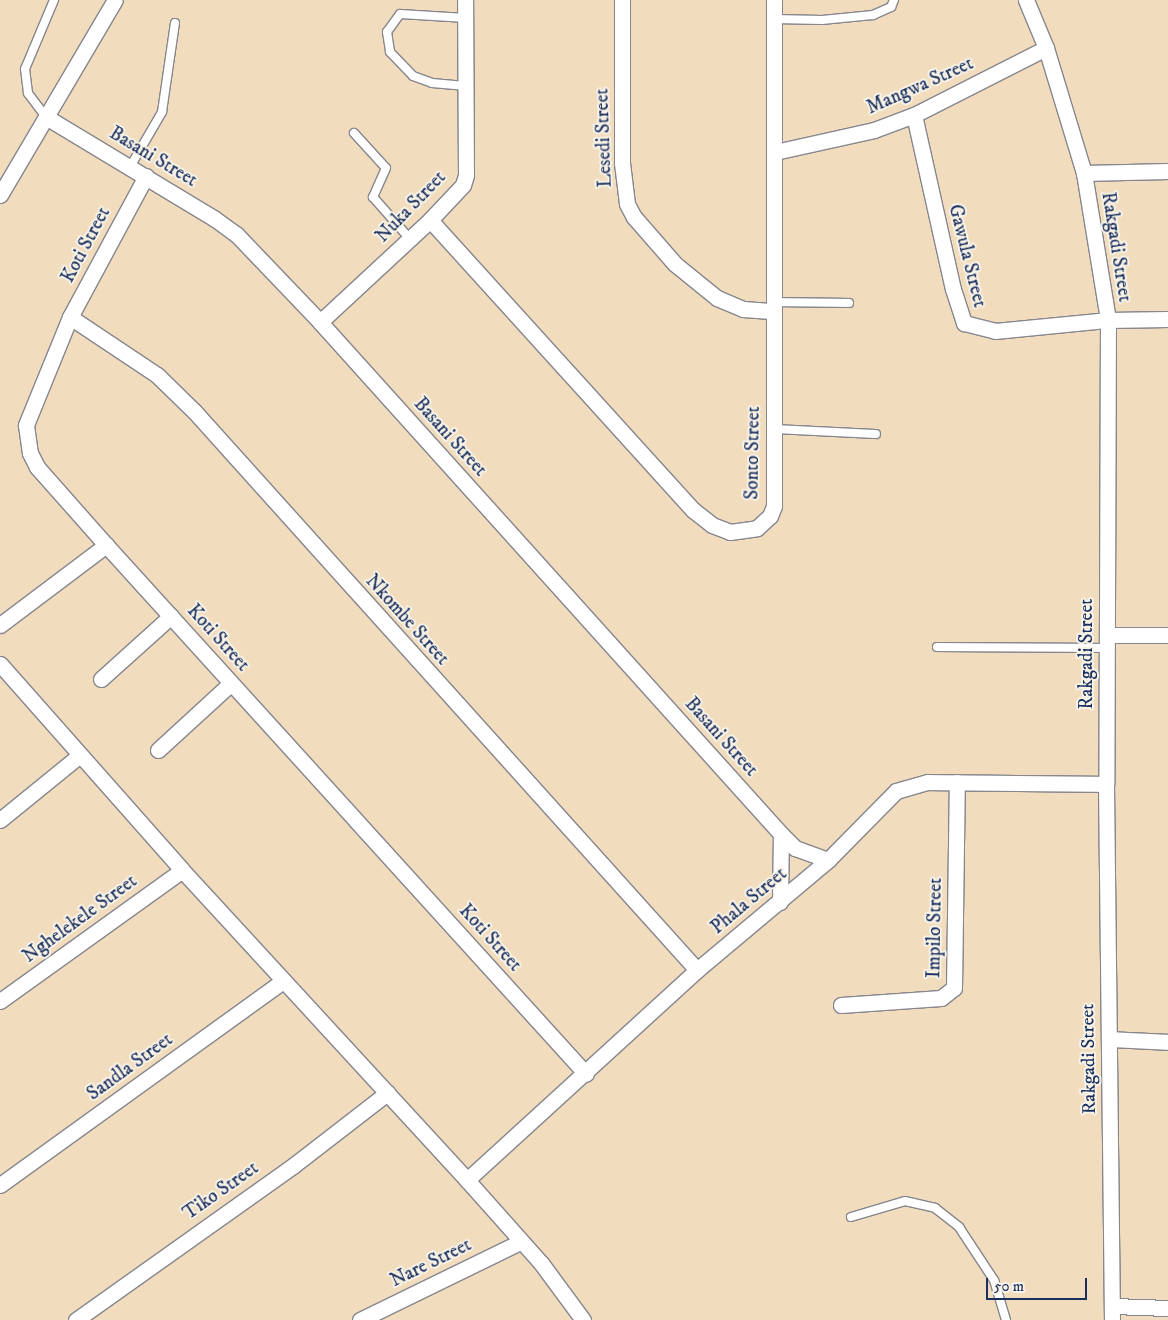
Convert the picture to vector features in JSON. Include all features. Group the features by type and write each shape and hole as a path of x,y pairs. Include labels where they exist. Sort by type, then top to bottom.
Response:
{"street":[{"path":"0,195 115,0"},
{"name":"Nuka Street","path":"320,322 430,220 457,192 466,175 466,0"},
{"name":"Lesedi Street","path":"622,0 622,163 628,204 634,217 675,264 717,298 744,309 774,307"},
{"name":"Sonto Street","path":"430,220 694,510 712,525 730,532 750,532 770,516 774,506 774,0"},
{"name":"Rakgadi Street","path":"1026,0 1046,48 1084,173 1108,320 1106,784 1112,1313"},
{"name":"Mangwa Street","path":"775,152 835,140 914,114 1046,48"},
{"name":"Gawula Street","path":"914,114 953,289 964,323 995,331 1108,320"},
{"name":"Basani Street","path":"46,117 146,176 237,235 320,322 781,834 796,848 828,860"},
{"path":"1084,173 1168,171"},
{"name":"Koti Street","path":"146,176 70,317 30,414 26,439 38,468 586,1074"},
{"name":"Nkombe Street","path":"70,317 157,375 194,411 697,970"},
{"path":"1108,320 1168,318"},
{"path":"0,625 106,545"},
{"path":"101,678 171,616"},
{"path":"1108,642 1168,635"},
{"path":"0,664 182,870 467,1180 583,1320"},
{"path":"158,750 232,683"},
{"path":"0,820 80,755"},
{"name":"Phala Street","path":"467,1180 586,1074 697,970 828,860 896,791 909,785 957,782 1106,784"},
{"name":"Impilo Street","path":"841,1005 941,998 954,988 957,782"},
{"path":"780,902 781,834"},
{"name":"Nghelekele Street","path":"0,1001 182,870"},
{"name":"Sandla Street","path":"0,1185 283,981"},
{"path":"1109,1039 1168,1042"},
{"name":"Tiko Street","path":"76,1320 294,1165 388,1093"},
{"name":"Nare Street","path":"360,1320 520,1242"},
{"path":"1112,1313 1168,1308"}],"lane":[{"path":"46,117 28,93 25,69 54,0"},
{"path":"774,19 822,20 873,15 891,7 894,0"},
{"path":"466,18 400,14 387,32 390,52 413,76 432,83 466,86"},
{"path":"130,167 162,112 175,23"},
{"path":"354,133 386,168 374,197 410,239"},
{"path":"774,307 849,302"},
{"path":"774,429 876,434"},
{"path":"936,647 1108,642"},
{"path":"851,1217 905,1201 935,1208 959,1227 994,1280 1006,1320"}]}
